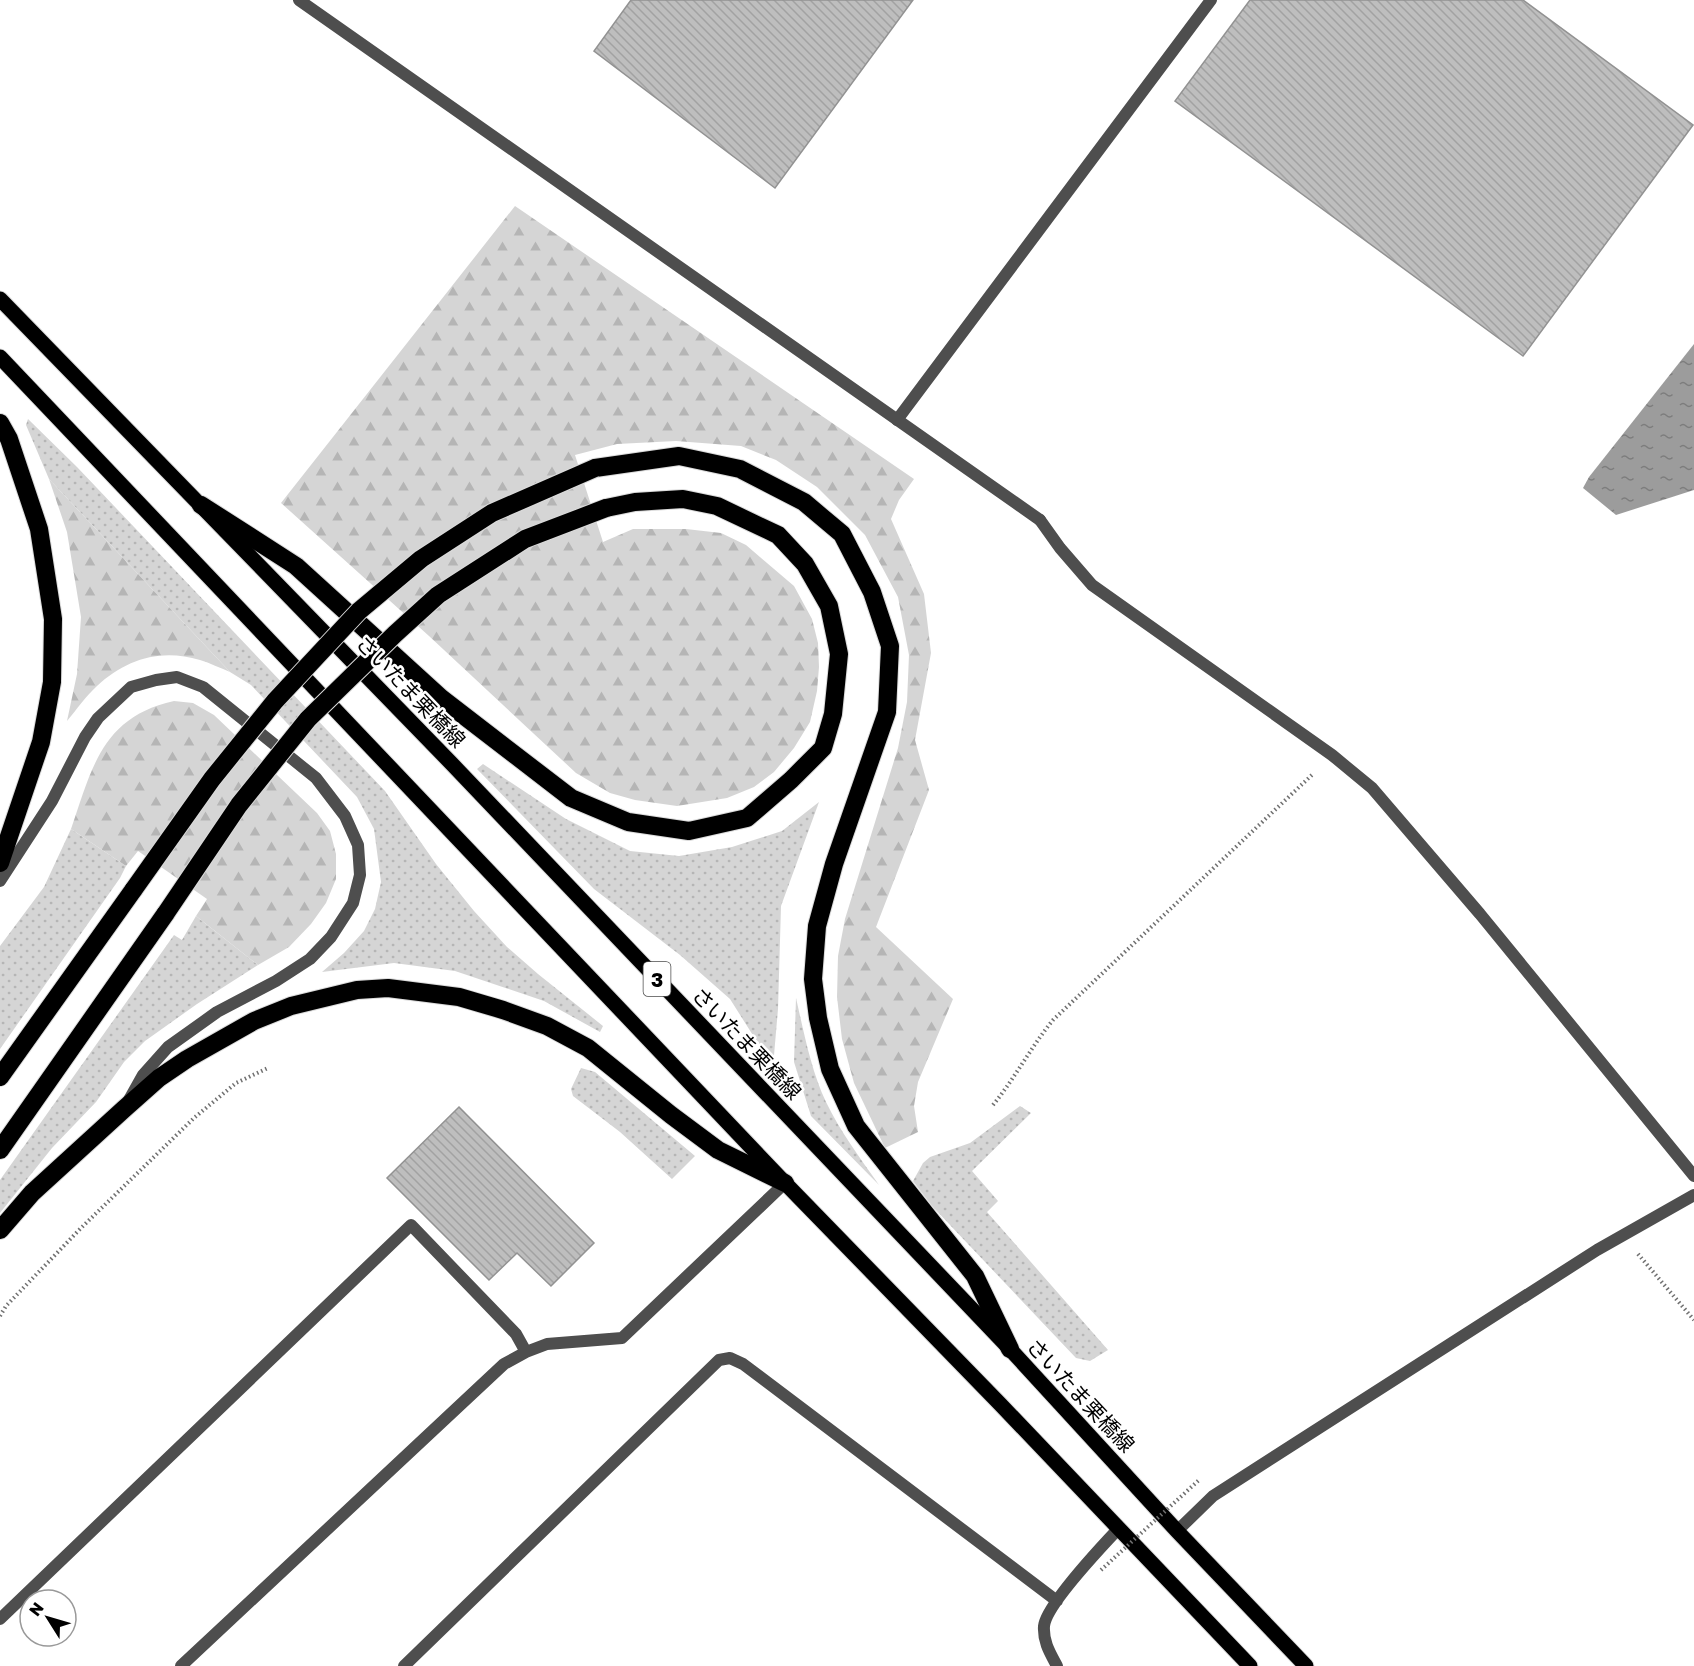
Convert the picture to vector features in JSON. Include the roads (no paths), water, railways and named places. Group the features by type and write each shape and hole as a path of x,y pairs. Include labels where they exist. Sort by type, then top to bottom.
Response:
{"highway":[{"path":"0,423 9,439 39,529 53,619 51,682 41,742 0,863"},
{"path":"0,1077 212,779 275,701 359,610 422,559 492,513 595,468 679,456 740,469 804,502 842,534 872,592 890,646 887,712 834,864 817,926 813,979 818,1018 830,1069 856,1126 975,1276 1010,1349"},
{"path":"0,1150 240,805 308,718 404,626 438,595 525,539 606,508 635,502 683,499 717,506 778,535 805,564 829,606 839,654 833,714 824,748 747,818 689,831 628,822 571,798 441,698 296,566 201,505"},
{"path":"0,1230 32,1193 159,1078 187,1059 254,1021 291,1006 357,990 388,988 459,997 547,1026 588,1048 718,1150 785,1184"}],"main road":[{"name":"さいたま栗橋線","path":"0,299 452,764 1010,1349 1177,1531 1306,1666"},
{"name":"3","path":"0,357 785,1184 1001,1405 1250,1666"}],"street":[{"path":"299,0 1040,520 1060,548 1092,585 1332,755 1372,788 1480,914 1694,1176"},
{"path":"897,420 1211,0"},
{"path":"0,881 52,801 85,737 98,718 131,687 177,676 203,687 316,778 345,816 358,845 360,875 352,903 331,937 310,959 276,981 217,1012 168,1047 142,1075 124,1109"},
{"path":"181,1666 504,1364 547,1344 622,1338 785,1184"},
{"path":"1177,1531 1213,1496 1622,1235 1694,1196"},
{"path":"0,1619 411,1225 516,1334 526,1352"},
{"path":"404,1666 719,1360 730,1358 743,1364 1058,1601"},
{"path":"1057,1666 1045,1642 1044,1624 1051,1610 1079,1573 1118,1529"}],"water":[{"path":"1694,344 1694,490 1616,515 1583,488 1589,477"}]}
